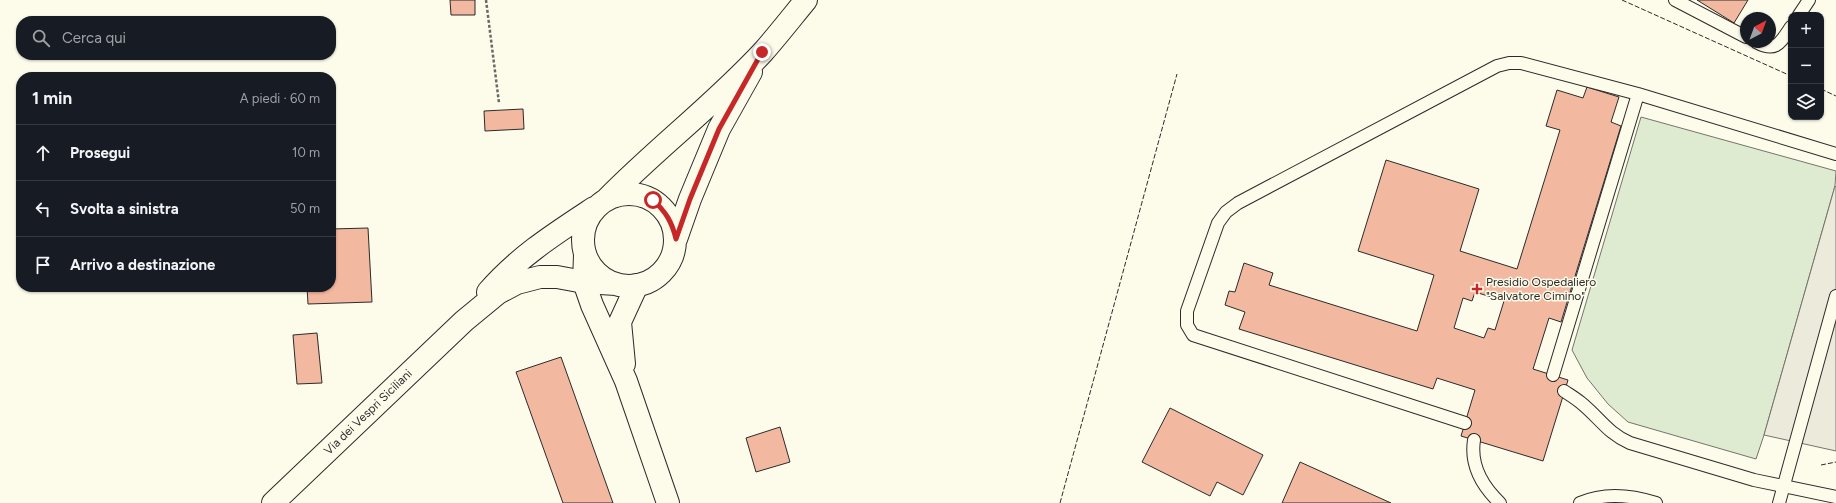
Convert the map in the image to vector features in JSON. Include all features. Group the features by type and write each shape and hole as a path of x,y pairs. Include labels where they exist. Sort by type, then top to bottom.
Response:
{"main road":[{"path":"668,503 626,381 592,305 584,282 585,255 583,233 589,218 603,202 636,169 690,122 762,52 806,0"},
{"path":"464,321 498,293 517,282 540,277 557,277 584,282 637,285 657,277 671,260 676,239 690,199 719,129 762,52"},
{"path":"464,321 505,273 544,241 603,202 622,194 638,194 653,200 665,210 673,224 676,239"},
{"path":"585,255 590,265 597,273 616,284"},
{"path":"557,277 578,290 592,305"},
{"path":"626,381 620,322 637,285"},
{"name":"Via dei Vespri Siciliani","path":"273,503 464,321"}],"lane":[{"path":"1675,0 1740,34"},
{"path":"1801,12 1809,0"},
{"path":"1776,46 1782,41 1788,32"},
{"path":"1465,423 1193,335 1187,325 1187,311 1218,223 1226,212 1238,203 1497,66 1509,63 1521,63 1638,94 1836,154"},
{"path":"1553,375 1638,94"},
{"path":"1779,503 1836,296"},
{"path":"1564,391 1580,402 1617,437 1630,443 1754,480 1836,497"},
{"path":"1474,440 1473,449 1476,470 1485,488 1500,503"},
{"path":"1580,503 1589,499 1606,496 1626,496 1656,503"}],"path":[{"path":"486,0 499,103"}],"green space":[{"path":"1641,117 1836,171 1835,186 1756,459 1628,422 1608,404 1587,378 1572,350"}],"shaded area":[{"path":"1835,186 1836,187 1836,451 1764,435"}],"building":[{"path":"450,0 475,0 475,15 451,15"},
{"path":"1697,0 1748,0 1734,23"},
{"path":"1587,87 1619,97 1611,122 1621,126 1561,322 1549,318 1533,369 1568,380 1543,461 1461,436 1475,390 1437,378 1433,389 1239,329 1245,312 1225,305 1229,291 1235,292 1244,263 1273,273 1269,285 1417,331 1434,275 1358,251 1386,160 1479,189 1460,251 1517,269 1560,130 1546,126 1557,90 1583,98","holes":["1475,292 1504,301 1495,330 1488,328 1484,338 1454,328 1463,298 1472,301"]},
{"path":"523,109 524,129 485,131 484,111"},
{"path":"368,228 372,302 308,304 307,292 336,292 336,229"},
{"path":"317,333 322,383 297,384 293,335"},
{"path":"561,357 613,503 563,503 516,372"},
{"path":"1170,408 1263,455 1243,495 1217,482 1210,496 1142,462"},
{"path":"780,427 790,462 756,472 746,438"},
{"path":"1300,462 1391,503 1282,503"}],"fence":[{"path":"1622,0 1788,75"},
{"path":"1060,503 1177,74"},
{"path":"1824,90 1836,96"},
{"path":"1821,465 1836,462"}],"place":[{"name":"Presidio Ospedaliero \"Salvatore Cimino\"","path":"1477,289"}],"route":[{"path":"653,200 665,210 673,224 676,239 690,199 719,129 762,52"}]}
